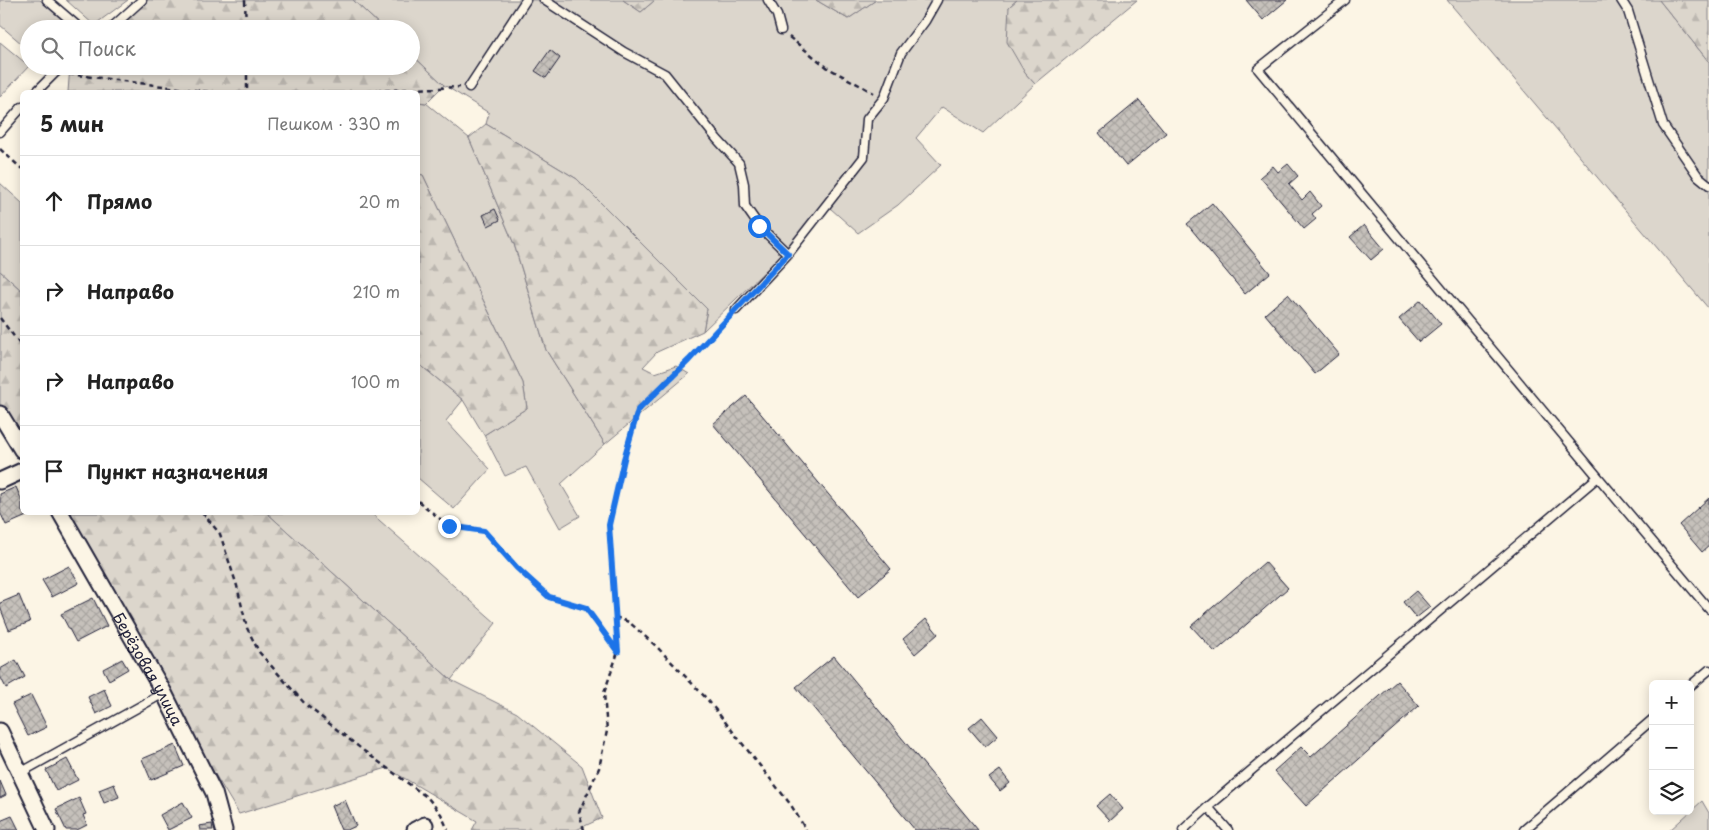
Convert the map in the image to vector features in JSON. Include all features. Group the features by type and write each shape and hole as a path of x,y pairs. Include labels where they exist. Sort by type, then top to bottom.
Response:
{"street":[{"path":"0,414 20,447"},
{"path":"0,481 20,472"},
{"name":"Берёзовая улица","path":"62,515 164,694 214,793 224,830"},
{"path":"0,731 46,830"}],"lane":[{"path":"46,0 70,20"},
{"path":"120,20 142,0"},
{"path":"469,87 526,0"},
{"path":"544,0 624,52 665,74 717,139 739,163 744,184 745,206 759,226 788,254"},
{"path":"768,0 781,30"},
{"path":"736,310 788,254 864,156 867,119 884,98 901,53 938,0"},
{"path":"1345,0 1258,69 1709,609"},
{"path":"1621,0 1628,11 1664,124 1698,176 1709,185"},
{"path":"38,90 53,75"},
{"path":"0,132 20,109"},
{"path":"1183,830 1598,476"},
{"path":"1694,683 1709,670"},
{"path":"20,773 164,694"},
{"path":"1524,830 1649,721"},
{"path":"1208,807 1228,830"}],"path":[{"path":"245,0 246,20"},
{"path":"781,30 828,68 884,98"},
{"path":"71,75 192,90"},
{"path":"246,75 247,90"},
{"path":"397,90 469,87"},
{"path":"0,149 20,167"},
{"path":"584,830 579,812 599,768 607,731 604,693 618,652 609,525 624,459 638,410 736,310"},
{"path":"0,318 20,345"},
{"path":"420,503 449,526 484,531 517,568 549,597 586,608 618,652"},
{"path":"204,515 220,534 237,586 247,628 259,652 306,705 428,798 441,814 448,830"},
{"path":"615,617 629,622 707,699 791,805 806,830"}],"green space":[{"path":"0,0 40,0 63,20 20,20 20,42 0,25"},
{"path":"66,0 128,0 101,20 88,20"},
{"path":"147,0 353,0 374,20 120,20"},
{"path":"353,0 623,0 641,12 655,0 816,0 848,19 876,0 1017,0 1009,7 1025,73 1035,84 983,133 942,107 916,138 941,165 898,205 858,233 830,208 703,331 707,309 577,179 486,124 489,113 444,85 420,62 420,20 374,20"},
{"path":"623,0 655,0 641,12"},
{"path":"816,0 876,0 848,19"},
{"path":"1017,0 1137,0 1035,84 1025,73 1007,42 1009,7"},
{"path":"1447,0 1659,0 1709,62 1709,309"},
{"path":"1659,0 1709,0 1709,62"},
{"path":"0,42 20,59 21,75 0,97"},
{"path":"420,62 444,85 426,103 420,102 420,90 68,90 69,75 420,75"},
{"path":"420,102 426,103 469,138 514,244 546,350 605,444 561,484 580,516 560,528 526,467 505,476 484,435 527,408 523,383 423,175 420,174"},
{"path":"486,124 577,179 707,309 703,331 657,352 643,367 655,373 676,366 689,374 605,444 546,350 514,244 469,138"},
{"path":"420,174 423,175 523,383 527,408 484,435 463,400 420,365"},
{"path":"0,183 20,201 20,289 0,271"},
{"path":"0,271 20,289 20,452 0,418"},
{"path":"420,365 463,400 446,421 490,469 454,509 420,480"},
{"path":"58,515 269,515 451,680 517,713 582,766 602,818 576,830 472,830 477,821 387,768 239,814"},
{"path":"269,515 373,515 496,623 451,680"},
{"path":"1702,801 1709,813 1709,830 1670,830 1687,815 1694,815 1694,808"}],"building":[{"path":"1246,0 1287,0 1263,20"},
{"path":"550,50 560,58 546,78 535,71"},
{"path":"1139,100 1166,133 1126,166 1099,133"},
{"path":"1288,164 1298,176 1289,184 1302,200 1310,192 1321,206 1312,214 1316,219 1304,229 1260,177 1273,166 1278,172"},
{"path":"1212,203 1270,273 1245,294 1187,224"},
{"path":"495,209 500,220 488,226 483,215"},
{"path":"1364,225 1384,249 1371,260 1350,237"},
{"path":"1288,294 1339,354 1315,374 1265,314"},
{"path":"1421,300 1441,324 1419,342 1399,319"},
{"path":"746,396 891,569 858,597 713,424"},
{"path":"16,487 20,496 20,515 29,515 6,525 0,512 0,494"},
{"path":"1709,498 1709,546 1702,552 1679,525"},
{"path":"1265,562 1288,588 1215,652 1191,626"},
{"path":"69,566 79,583 52,597 42,580"},
{"path":"1416,591 1430,607 1416,618 1403,602"},
{"path":"19,595 30,622 9,630 0,603"},
{"path":"93,598 107,626 76,642 61,614"},
{"path":"926,619 938,634 915,654 903,639"},
{"path":"834,656 978,830 915,830 796,687"},
{"path":"122,659 128,669 109,680 103,669"},
{"path":"16,660 25,677 6,688 0,676 0,669"},
{"path":"1397,681 1419,706 1306,806 1274,771 1301,747 1311,757"},
{"path":"104,689 112,706 96,714 88,697"},
{"path":"31,695 47,727 28,736 12,704"},
{"path":"982,717 998,736 985,747 969,728"},
{"path":"175,745 184,766 151,780 142,759"},
{"path":"67,759 78,780 56,791 46,770"},
{"path":"1000,770 1010,783 1000,791 989,778"},
{"path":"0,781 6,795 0,798"},
{"path":"114,784 119,797 104,803 99,790"},
{"path":"1110,794 1123,809 1110,821 1096,806"},
{"path":"79,798 86,814 83,815 87,825 77,830 66,830 56,809"},
{"path":"345,800 356,826 347,830 341,830 331,806"},
{"path":"183,802 192,818 168,830 160,815"},
{"path":"12,816 19,830 0,830 0,821"},
{"path":"212,824 213,830 200,830 199,826"}],"route":[{"path":"449,526 484,531 517,568 549,597 586,608 618,652 609,525 624,459 638,410 689,360 788,254 759,226"}]}
